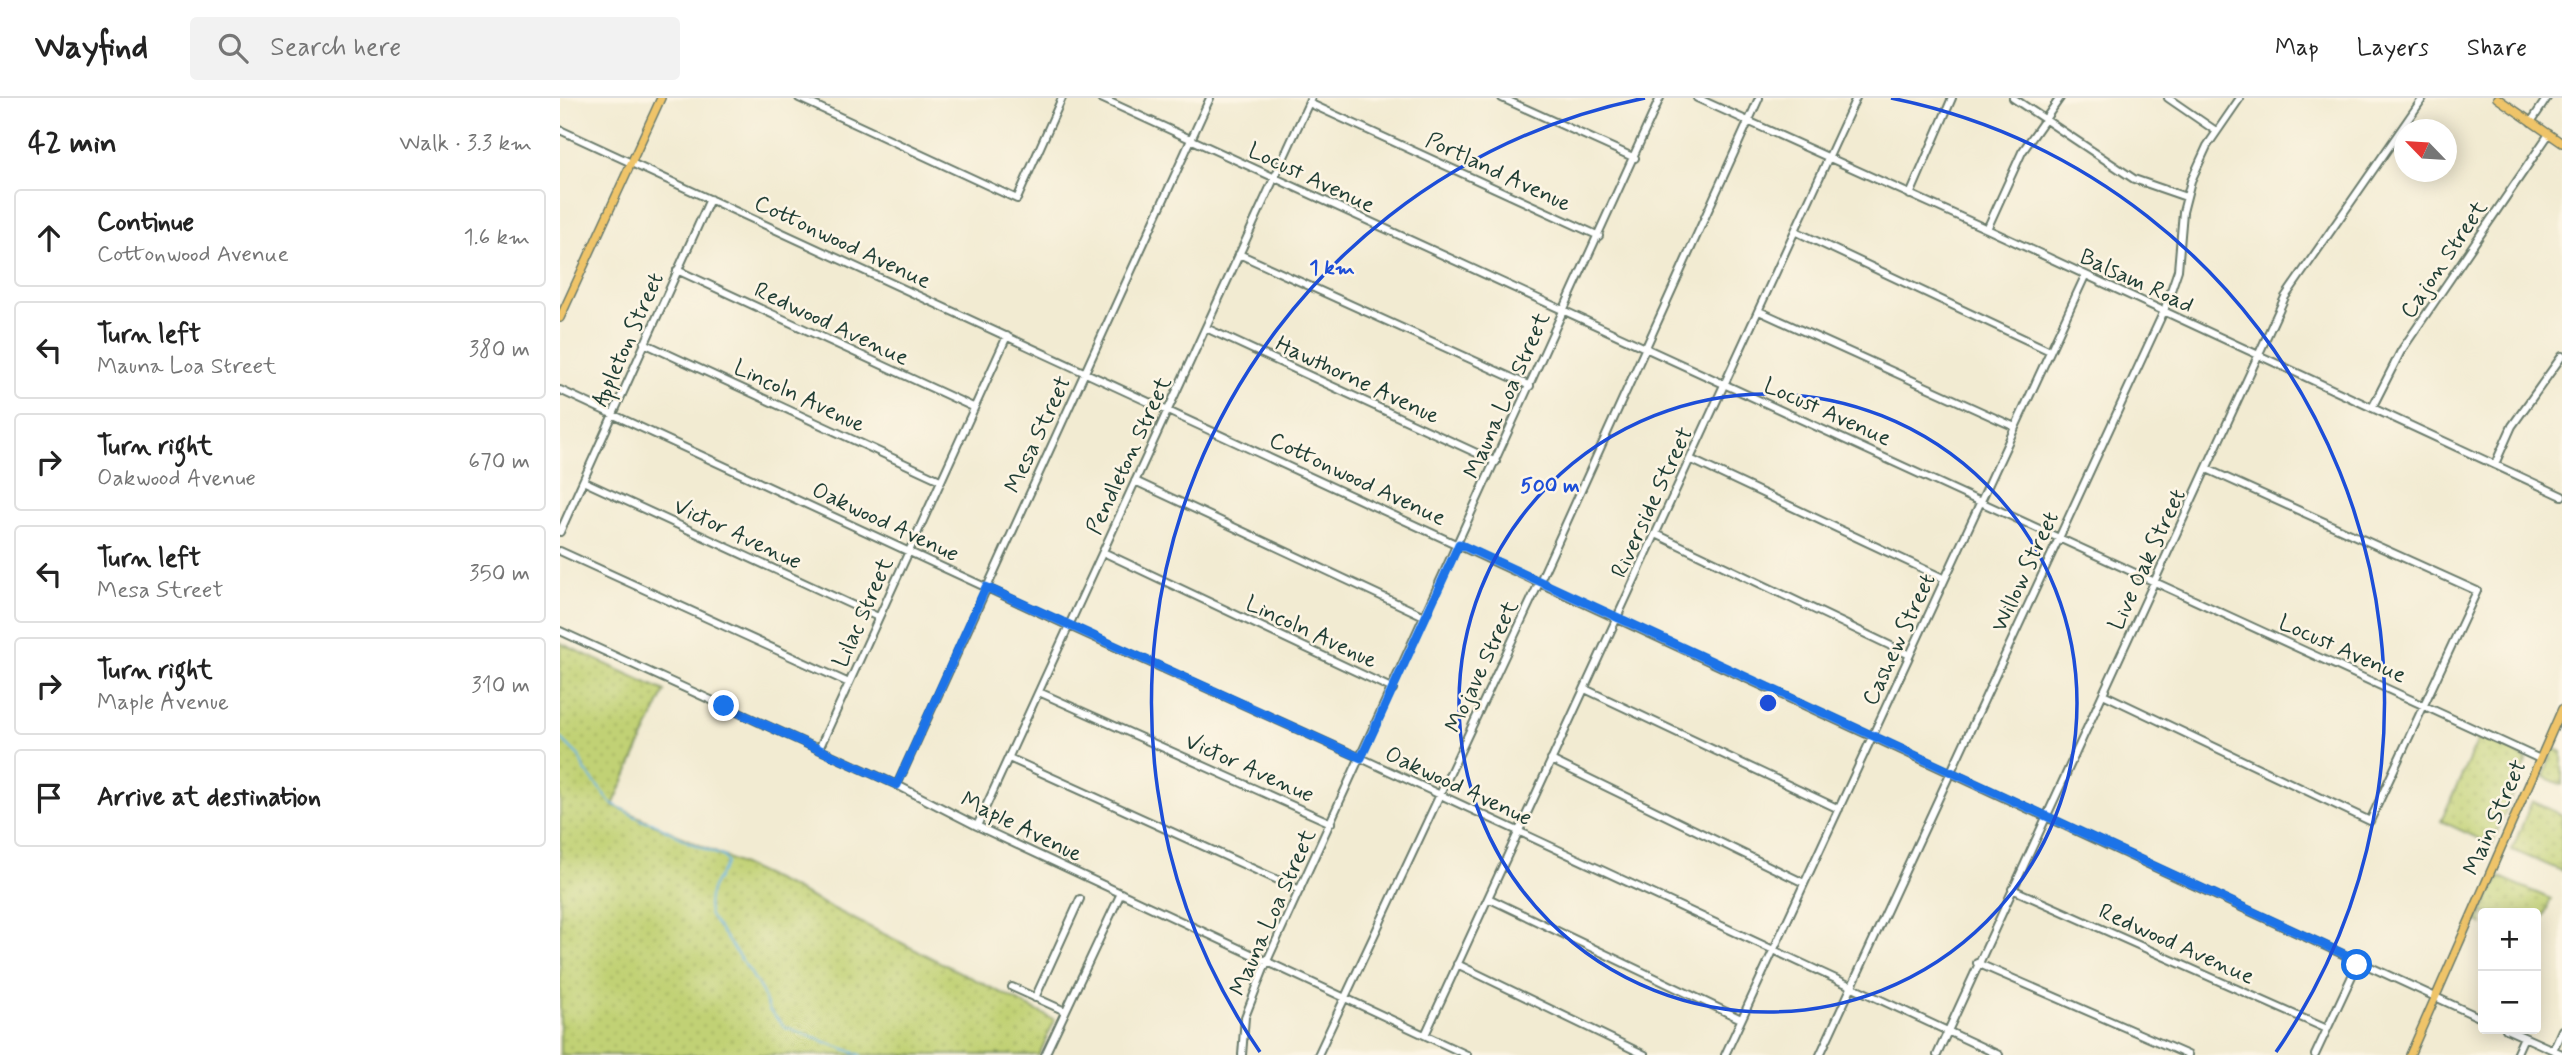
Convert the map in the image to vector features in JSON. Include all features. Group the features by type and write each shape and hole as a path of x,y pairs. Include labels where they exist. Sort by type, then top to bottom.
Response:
{"main road":[{"path":"560,318 661,98"},
{"path":"2497,98 2562,144"},
{"name":"Main Street","path":"2410,1055 2562,709"}],"street":[{"path":"799,98 1017,199 1062,98"},
{"name":"Locust Avenue","path":"1101,98 2540,759"},
{"name":"Mesa Street","path":"897,785 1210,98"},
{"path":"1502,98 1635,158"},
{"name":"Mauna Loa Street","path":"1242,1055 1247,1009 1267,961 1563,311 1600,236 1660,98"},
{"name":"Balsam Road","path":"1697,98 1987,229 2562,496"},
{"name":"Mojave Street","path":"1318,1055 1540,581 1759,98"},
{"name":"Riverside Street","path":"1425,1035 1856,98"},
{"path":"1910,195 1952,98"},
{"path":"2013,98 2134,179 2186,197"},
{"path":"1987,229 2022,152 2060,98"},
{"path":"2168,98 2217,131"},
{"name":"Willow Street","path":"1820,1055 2164,311 2178,270 2186,197 2196,167 2240,98"},
{"name":"Live Oak Street","path":"1937,1055 2285,297 2423,98"},
{"path":"2530,122 2547,98"},
{"name":"Pendleton Street","path":"977,826 1310,100"},
{"name":"Portland Avenue","path":"1310,100 1600,236"},
{"name":"Cottonwood Avenue","path":"560,130 2478,1016"},
{"name":"Cajon Street","path":"2372,408 2401,351 2549,134"},
{"name":"Appleton Street","path":"560,532 710,199"},
{"path":"1795,230 2050,351"},
{"path":"1239,254 1530,386"},
{"name":"Redwood Avenue","path":"677,270 973,407"},
{"name":"Cashew Street","path":"1724,1055 2085,276"},
{"path":"1759,310 2015,427"},
{"name":"Hawthorne Avenue","path":"1206,328 1496,462"},
{"name":"Lilac Street","path":"819,750 1007,335"},
{"name":"Lincoln Avenue","path":"645,343 940,480"},
{"path":"2495,464 2512,426 2562,356"},
{"name":"Oakwood Avenue","path":"560,390 1361,758 1998,1055"},
{"path":"1690,459 1945,579"},
{"path":"2103,694 2370,821 2425,704 2477,591 2207,469"},
{"name":"Victor Avenue","path":"583,481 878,617"},
{"path":"1135,481 1424,617"},
{"path":"1656,534 1910,655"},
{"path":"560,551 849,683"},
{"name":"Lincoln Avenue","path":"1103,552 1393,689"},
{"name":"Maple Avenue","path":"560,631 897,785 977,826 1467,1055"},
{"path":"1584,689 1839,809"},
{"name":"Victor Avenue","path":"1039,692 1331,823"},
{"path":"1009,758 1300,890"},
{"path":"1551,760 1804,883"},
{"name":"Redwood Avenue","path":"2012,889 2327,1029"},
{"path":"1045,1055 1121,893"},
{"path":"1488,898 1741,1019"},
{"path":"1035,998 1080,899"},
{"path":"2315,1055 2359,961"},
{"path":"1978,963 2188,1055"},
{"path":"1457,964 1645,1055"},
{"path":"1012,987 1065,1011"},
{"path":"2553,1050 2562,1030"},
{"path":"2517,1034 2562,1054"},
{"path":"2516,1055 2524,1037"}],"green space":[{"path":"560,643 665,691 613,805 792,888 1055,1020 1039,1055 560,1055"},
{"path":"2480,735 2527,759 2492,845 2441,821"},
{"path":"2553,748 2562,752 2562,785 2544,777"},
{"path":"2532,801 2562,815 2562,871 2512,850"},
{"path":"2500,877 2551,899 2541,922 2541,908 2484,908"}],"waterway":[{"path":"560,737 579,756 584,769 611,803 643,821 652,822 688,842 724,857 727,863 715,882 708,902 710,916 750,972 769,1010 785,1027 861,1055"}],"route":[{"path":"724,706 897,785 986,587 1361,758 1459,544 2359,961 2357,965"}]}
